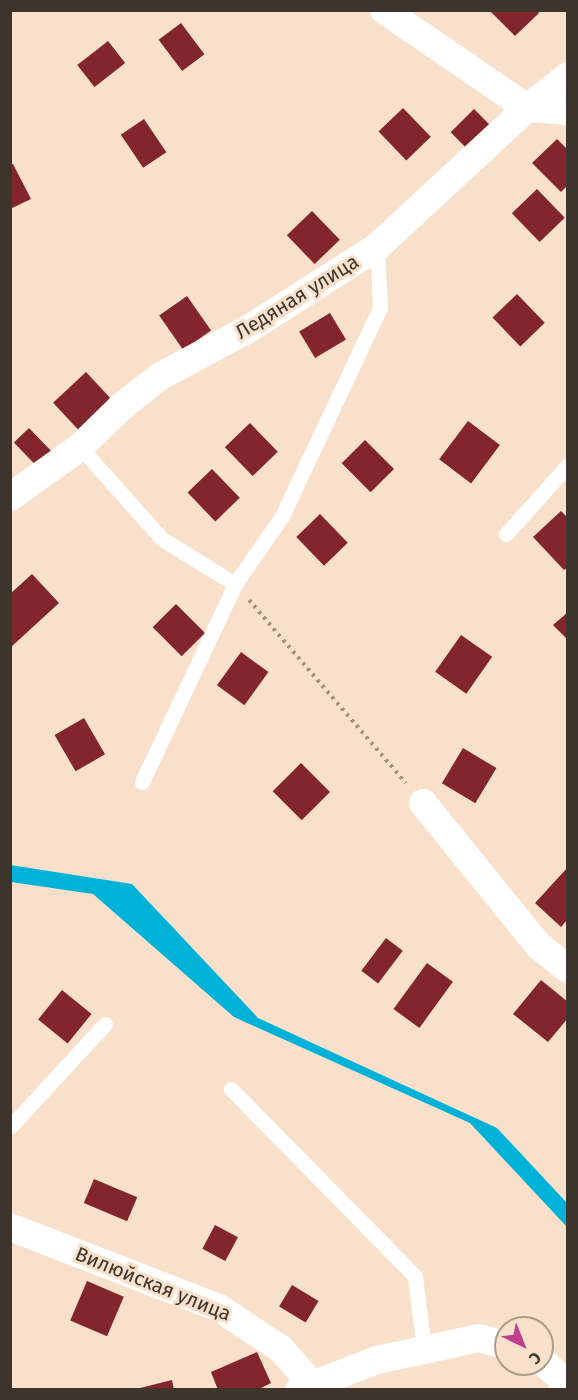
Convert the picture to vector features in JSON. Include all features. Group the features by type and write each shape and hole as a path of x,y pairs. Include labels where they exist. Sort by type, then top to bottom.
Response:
{"street":[{"path":"384,10 527,108 567,111"},
{"name":"Ледяная улица","path":"10,497 80,447 120,408 159,377 250,328 377,246 527,108 567,76"},
{"path":"423,803 538,945 567,969"},
{"name":"Вилюйская улица","path":"10,1227 219,1308 280,1349 308,1387 377,1360 478,1338 494,1342"},
{"path":"554,1372 560,1377 565,1389"}],"lane":[{"path":"142,782 235,584 282,516 380,308 377,246"},
{"path":"80,447 162,539 235,584"},
{"path":"506,534 567,465"},
{"path":"10,1127 105,1024"},
{"path":"231,1089 415,1276 424,1350"}],"path":[{"path":"235,584 423,803"}],"water":[{"path":"10,865 132,884 258,1018 497,1128 567,1203 567,1227 470,1123 234,1017 93,894 11,882"}],"building":[{"path":"489,10 537,10 539,13 515,36"},
{"path":"181,23 204,54 182,71 159,40"},
{"path":"108,41 125,63 95,87 77,65"},
{"path":"403,108 431,137 406,160 379,132"},
{"path":"474,109 492,127 468,150 451,132"},
{"path":"144,119 166,152 143,168 121,135"},
{"path":"557,139 568,150 568,185 561,192 532,163"},
{"path":"13,164 31,199 10,209 10,165"},
{"path":"537,189 565,218 540,242 512,213"},
{"path":"312,211 340,240 315,264 287,235"},
{"path":"517,294 545,323 520,346 493,318"},
{"path":"187,296 211,330 183,350 159,316"},
{"path":"330,313 346,340 315,358 299,332"},
{"path":"86,372 114,402 81,433 53,403"},
{"path":"468,421 500,445 471,483 439,459"},
{"path":"250,423 278,452 253,476 225,447"},
{"path":"29,428 53,453 38,468 14,443"},
{"path":"365,440 394,469 371,492 342,463"},
{"path":"212,469 240,498 215,521 188,493"},
{"path":"561,511 568,518 568,567 564,570 533,537"},
{"path":"320,514 348,543 324,566 296,537"},
{"path":"32,574 59,603 10,648 10,594"},
{"path":"176,604 205,633 182,656 153,627"},
{"path":"568,612 568,640 553,625"},
{"path":"461,635 492,657 466,694 435,672"},
{"path":"241,652 269,672 244,705 217,685"},
{"path":"84,718 105,754 76,771 55,735"},
{"path":"463,748 496,768 475,803 442,783"},
{"path":"301,763 330,792 302,820 273,791"},
{"path":"568,867 568,919 561,927 535,903"},
{"path":"386,938 403,951 378,983 361,971"},
{"path":"427,963 453,982 419,1028 393,1009"},
{"path":"541,980 568,1002 568,1018 548,1042 513,1014"},
{"path":"62,990 92,1014 68,1043 38,1020"},
{"path":"94,1179 137,1197 127,1221 84,1203"},
{"path":"215,1225 238,1237 225,1261 202,1249"},
{"path":"87,1281 124,1297 107,1336 70,1321"},
{"path":"292,1285 319,1301 306,1322 279,1306"},
{"path":"257,1352 271,1383 257,1390 218,1390 211,1372"},
{"path":"172,1380 174,1390 136,1389"}]}
